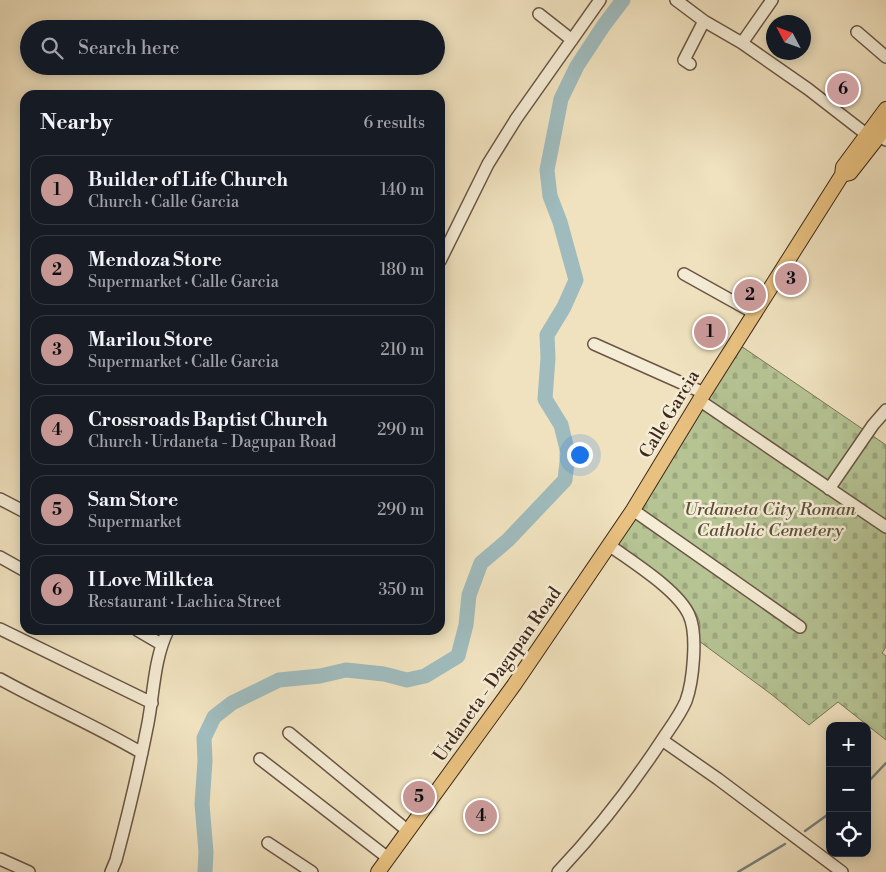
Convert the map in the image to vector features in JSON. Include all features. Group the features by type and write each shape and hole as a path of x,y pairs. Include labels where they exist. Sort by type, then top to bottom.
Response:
{"main road":[{"name":"Calle Garcia","path":"609,546 633,510 701,396 842,175 842,166 879,134 886,109"},
{"name":"Urdaneta - Dagupan Road","path":"378,872 514,685 609,546"}],"street":[{"path":"445,251 488,164 516,119 600,0"},
{"path":"676,0 704,21 742,42 808,89 879,134"},
{"path":"742,42 772,0"},
{"path":"539,14 572,40"},
{"path":"690,64 684,60 704,21"},
{"path":"857,32 886,57"},
{"path":"684,274 754,313"},
{"path":"594,344 701,396 829,489 886,527"},
{"path":"829,489 873,425 886,410"},
{"path":"0,499 20,509"},
{"path":"633,510 800,627"},
{"path":"558,872 644,768 675,720 687,695 693,671 692,625 686,609 677,598 609,546"},
{"path":"0,557 20,568"},
{"path":"0,629 152,703"},
{"path":"146,635 161,644"},
{"path":"111,872 116,860 142,752 152,703 155,672 161,644 166,635"},
{"path":"0,679 107,732 142,752"},
{"path":"289,733 408,831"},
{"path":"662,740 718,779 842,872"},
{"path":"260,759 388,858"},
{"path":"268,843 312,872"},
{"path":"0,858 28,872"}],"green space":[{"name":"Urdaneta City Roman Catholic Cemetery","path":"741,346 886,445 886,647 882,653 886,656 886,740 871,728 871,722 863,722 838,702 809,725 771,694 699,641 700,625 697,615 690,604 669,585 625,555 618,545"}],"waterway":[{"path":"205,872 206,852 202,804 205,761 204,738 214,717 232,703 279,680 320,676 346,670 384,674 407,680 425,676 458,656 466,625 469,595 481,563 508,540 565,480 568,453 561,425 545,399 548,358 547,335 564,307 576,280 560,222 550,196 547,170 561,99 577,66 623,0"},
{"path":"871,779 886,763"},
{"path":"805,831 826,816"},
{"path":"738,872 785,844"}],"place":[{"name":"I Love Milktea","path":"843,89"},
{"name":"Marilou Store","path":"791,279"},
{"name":"Mendoza Store","path":"750,295"},
{"name":"Builder of Life Church","path":"710,332"},
{"name":"Sam Store","path":"419,797"},
{"name":"Crossroads Baptist Church","path":"481,816"}]}
